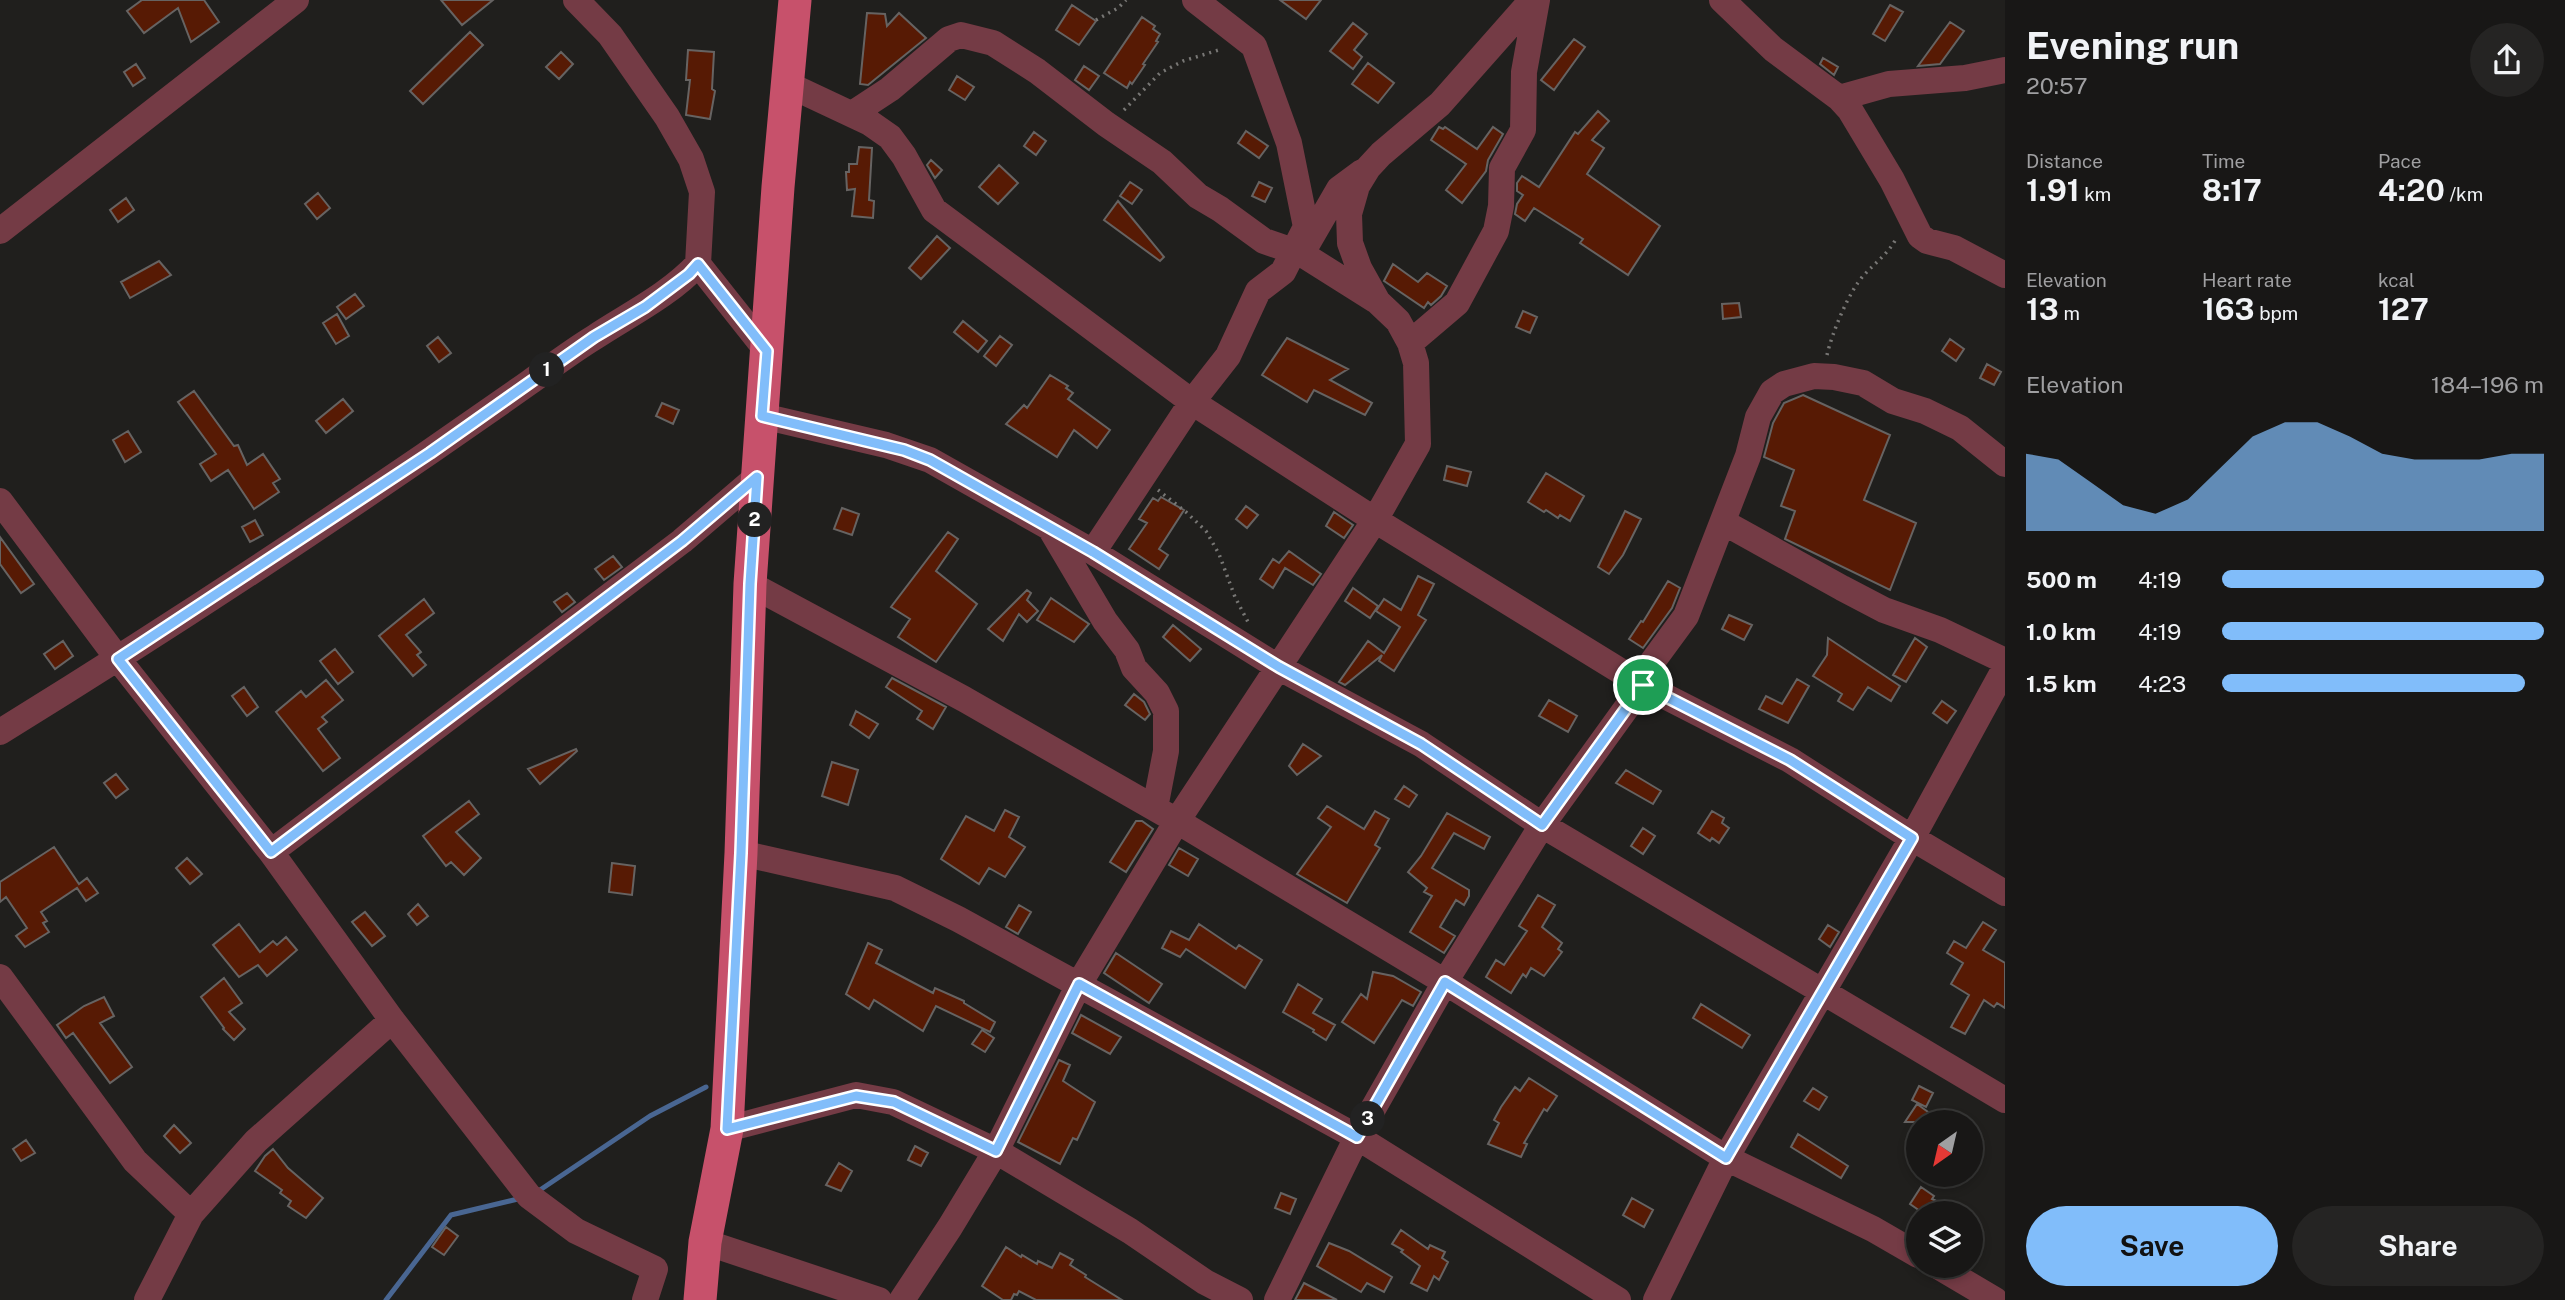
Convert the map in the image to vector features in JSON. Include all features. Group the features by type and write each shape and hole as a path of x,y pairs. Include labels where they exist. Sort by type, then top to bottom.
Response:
{"main road":[{"path":"701,1300 705,1242 727,1129 741,853 750,584 794,0"}],"street":[{"path":"0,231 296,0"},
{"path":"0,732 118,659 430,453 594,337 645,307 698,264 702,192 691,159 667,117 610,35 576,0"},
{"path":"1195,0 1254,46 1289,143 1306,227 1298,253"},
{"path":"1378,302 1359,268 1350,243 1349,214 1357,186 1381,154 1440,104 1535,0"},
{"path":"1410,343 1457,303 1496,230 1501,205 1502,168 1524,123 1524,72 1535,0"},
{"path":"1722,0 1773,49 1839,98 1850,110 1908,209 1914,228 1927,241 1954,248 2005,275"},
{"path":"852,114 890,89 949,39 961,35 993,43 1037,71 1106,124 1162,162 1198,196 1264,242 1298,253 1378,302 1398,321 1410,343 1416,363 1418,444 1375,520 1270,662 1166,814 996,1151 902,1300"},
{"path":"1839,98 1889,84 1965,78 2005,71"},
{"path":"787,84 870,123 890,137 904,156 934,210 1192,402 1375,520 1643,685 1790,760 1912,838 2005,893"},
{"path":"1093,552 1192,402 1228,356 1258,291 1283,272 1339,189 1368,169"},
{"path":"698,264 767,351"},
{"path":"1277,1300 1357,1137 1445,982 1542,825 1643,685 1653,661 1686,617 1748,456 1758,417 1772,392 1784,384 1814,376 1863,383 1893,401 1936,415 1960,428 2005,464"},
{"path":"762,416 904,450 930,460 1093,552 1270,662 1421,744 1542,825 2005,1100"},
{"path":"271,852 682,541 757,477"},
{"path":"0,501 118,659 271,852 392,1020 530,1196 576,1231 655,1269 645,1300"},
{"path":"1656,1300 1726,1158 1912,838 2003,674 1940,630 1863,599 1723,522"},
{"path":"1050,528 1091,599 1127,650 1134,668 1157,692 1166,711 1166,814"},
{"path":"750,584 964,699 1166,814 1445,982 1726,1158 1873,1229 1906,1248"},
{"path":"741,853 895,888 958,919 1357,1137 1618,1300"},
{"path":"0,977 135,1161 191,1213"},
{"path":"147,1300 191,1213 256,1141 392,1020"},
{"path":"727,1129 856,1096 894,1102 996,1151 1130,1231 1205,1282 1240,1300"},
{"path":"705,1242 879,1300"},
{"path":"1958,1278 1995,1300"}],"path":[{"path":"1096,20 1118,8 1126,0"},
{"path":"1106,124 1118,116 1160,73 1184,61 1217,50 1254,46"},
{"path":"1814,376 1827,356 1855,286 1889,251 1908,209"},
{"path":"1142,478 1206,531 1219,554 1235,597 1270,662"}],"building":[{"path":"142,0 204,0 219,22 191,42 178,8 144,33 127,11"},
{"path":"441,0 493,0 462,25"},
{"path":"1280,0 1321,0 1306,19"},
{"path":"1072,5 1096,21 1079,45 1056,30"},
{"path":"1890,5 1903,12 1885,41 1873,34"},
{"path":"867,13 885,14 887,26 899,13 926,38 868,85 860,84"},
{"path":"1142,17 1155,26 1153,29 1160,34 1156,41 1158,42 1143,64 1145,65 1127,88 1104,73"},
{"path":"1950,22 1964,31 1940,64 1918,66"},
{"path":"1353,23 1367,34 1354,50 1362,57 1353,69 1330,51"},
{"path":"470,32 483,45 423,104 410,91"},
{"path":"1574,39 1585,47 1554,90 1541,80"},
{"path":"688,50 714,52 712,89 715,91 710,119 686,115 690,80 686,80"},
{"path":"561,52 573,64 559,79 546,67"},
{"path":"1823,58 1838,67 1834,75 1820,64"},
{"path":"1368,63 1394,83 1378,103 1352,84"},
{"path":"136,64 145,78 133,86 124,72"},
{"path":"1084,66 1099,76 1089,90 1075,80"},
{"path":"957,76 974,87 965,100 949,90"},
{"path":"1598,111 1609,121 1592,140 1604,148 1587,174 1660,226 1628,275 1580,243 1583,239 1534,208 1525,221 1515,214 1523,195 1517,191 1517,183 1522,176 1539,187 1575,132 1578,134"},
{"path":"1439,127 1445,127 1477,149 1493,127 1503,134 1488,160 1486,171 1462,203 1446,190 1466,164 1431,140"},
{"path":"1246,131 1268,146 1259,158 1238,143"},
{"path":"1034,132 1046,141 1036,155 1024,146"},
{"path":"859,147 872,148 869,200 874,201 873,218 852,216 855,189 847,190 846,172 849,172 849,164 857,164"},
{"path":"931,160 942,170 935,178 927,165"},
{"path":"999,165 1018,183 998,204 979,187"},
{"path":"1130,182 1142,190 1132,204 1120,196"},
{"path":"1259,182 1272,188 1265,202 1252,196"},
{"path":"318,193 330,208 317,219 305,204"},
{"path":"126,198 134,210 118,222 110,210"},
{"path":"1118,201 1164,257 1160,261 1104,220"},
{"path":"937,236 950,248 921,279 909,268"},
{"path":"159,261 171,275 130,298 121,282"},
{"path":"1393,264 1418,282 1427,273 1447,286 1441,296 1431,305 1428,302 1424,308 1384,281"},
{"path":"355,294 364,306 346,319 337,307"},
{"path":"1739,303 1741,317 1723,319 1722,304"},
{"path":"1523,311 1537,317 1530,333 1516,327"},
{"path":"337,314 349,336 336,344 323,323"},
{"path":"963,321 987,341 978,352 954,332"},
{"path":"1000,336 1012,345 996,366 984,356"},
{"path":"438,337 451,353 439,362 427,346"},
{"path":"1287,338 1348,369 1330,380 1372,403 1365,415 1314,390 1307,402 1262,375"},
{"path":"1950,339 1964,349 1956,361 1942,351"},
{"path":"1987,364 2001,372 1994,385 1980,378"},
{"path":"1050,375 1068,386 1066,388 1073,393 1068,399 1110,430 1097,448 1074,430 1057,457 1006,424 1024,405 1027,408"},
{"path":"194,391 234,446 238,445 247,465 263,454 280,479 273,483 279,492 254,509 228,470 211,481 200,464 216,454 178,402"},
{"path":"1803,395 1890,435 1864,500 1916,523 1890,590 1785,539 1795,511 1781,506 1794,470 1764,457 1773,423 1784,403"},
{"path":"343,399 353,411 326,433 316,421"},
{"path":"662,403 679,410 673,424 656,416"},
{"path":"128,431 141,452 125,462 113,440"},
{"path":"1447,466 1471,472 1467,486 1444,480"},
{"path":"1546,473 1584,496 1570,521 1560,515 1558,518 1546,510 1544,512 1528,502"},
{"path":"1161,497 1184,510 1159,549 1168,555 1159,569 1129,549 1147,523 1139,519 1153,498 1158,501"},
{"path":"1246,506 1258,515 1247,528 1236,519"},
{"path":"842,508 859,514 852,535 834,529"},
{"path":"1625,511 1641,519 1623,555 1609,574 1598,567"},
{"path":"1334,512 1353,525 1344,538 1326,526"},
{"path":"255,520 263,535 250,542 242,527"},
{"path":"948,532 958,539 936,571 977,604 936,662 898,637 910,619 891,607"},
{"path":"0,537 34,584 21,593 0,564"},
{"path":"1289,551 1321,574 1313,585 1285,568 1273,588 1260,579 1273,559 1279,563"},
{"path":"613,556 622,567 604,580 595,569"},
{"path":"1418,576 1434,584 1418,615 1426,620 1394,671 1379,661 1382,655 1345,685 1339,682 1368,641 1384,653 1400,627 1376,611 1384,599 1401,610"},
{"path":"1668,581 1680,588 1672,608 1643,648 1629,639 1641,621 1643,622"},
{"path":"1353,588 1378,606 1370,618 1345,601"},
{"path":"1027,590 1031,593 1027,600 1038,611 1027,622 1019,614 1003,641 988,629"},
{"path":"567,593 575,602 562,612 554,602"},
{"path":"1051,598 1089,624 1074,642 1037,620"},
{"path":"424,599 434,613 406,635 421,652 417,655 426,665 413,676 379,636"},
{"path":"1729,615 1752,625 1744,640 1722,629"},
{"path":"1173,625 1201,649 1190,661 1163,637"},
{"path":"1828,638 1900,686 1891,701 1868,687 1853,710 1838,701 1842,694 1813,676 1827,655"},
{"path":"1915,638 1927,647 1906,682 1893,675"},
{"path":"63,641 73,656 55,669 44,654"},
{"path":"335,649 353,672 338,684 320,661"},
{"path":"892,678 946,707 933,729 917,719 922,711 886,687"},
{"path":"1797,679 1809,686 1788,723 1759,709 1766,696 1782,704"},
{"path":"326,680 343,700 322,717 327,722 318,729 340,758 323,771 276,712 301,691 306,697"},
{"path":"244,687 258,707 247,716 232,696"},
{"path":"1134,694 1144,702 1150,714 1145,720 1125,705"},
{"path":"1549,700 1577,716 1568,732 1539,716"},
{"path":"1942,701 1956,711 1947,723 1933,713"},
{"path":"856,711 878,724 869,738 850,725"},
{"path":"1303,744 1321,756 1297,775 1289,766"},
{"path":"576,749 577,751 540,784 528,769"},
{"path":"832,762 858,770 848,805 822,796"},
{"path":"1626,770 1661,791 1653,804 1616,783"},
{"path":"116,774 128,789 116,798 104,783"},
{"path":"1404,786 1417,795 1409,807 1395,799"},
{"path":"469,801 479,814 456,832 481,858 464,875 451,862 446,866 423,836"},
{"path":"1327,806 1364,829 1375,811 1389,819 1375,845 1380,848 1347,903 1297,874 1331,827 1318,818"},
{"path":"1005,810 1019,817 1009,837 1025,847 1005,877 989,868 979,884 941,859 966,816 994,831"},
{"path":"1712,811 1724,818 1722,823 1729,828 1719,843 1698,833"},
{"path":"1447,813 1490,837 1484,849 1454,833 1432,868 1469,890 1464,905 1456,900 1440,927 1455,936 1444,953 1410,932 1432,896 1424,892 1427,888 1408,872"},
{"path":"1136,821 1142,821 1153,829 1126,872 1110,862"},
{"path":"1643,828 1655,836 1643,854 1631,846"},
{"path":"54,847 79,884 87,878 98,893 86,901 77,888 41,912 47,921 43,923 49,932 25,947 16,936 27,928 6,897 0,902 0,882"},
{"path":"1179,848 1198,859 1188,876 1169,865"},
{"path":"187,858 202,874 190,884 176,868"},
{"path":"612,863 635,866 632,895 609,892"},
{"path":"1538,895 1555,905 1542,927 1562,943 1558,949 1562,952 1544,976 1531,968 1526,977 1523,974 1511,993 1486,977 1496,960 1504,965 1527,931 1519,926"},
{"path":"418,904 428,916 417,925 408,914"},
{"path":"1019,905 1031,912 1018,934 1006,927"},
{"path":"365,912 385,936 372,946 352,922"},
{"path":"1983,922 1996,930 1983,950 2005,963 2005,1008 1997,1003 1994,1007 1984,1000 1965,1034 1951,1027 1969,995 1951,984 1963,963 1947,953 1954,941 1966,948"},
{"path":"239,924 260,952 273,941 277,945 286,937 297,950 267,976 258,965 239,977 213,945"},
{"path":"1199,924 1236,949 1239,945 1262,960 1245,988 1186,949 1180,957 1162,948 1171,931 1189,940"},
{"path":"1828,925 1839,932 1830,947 1819,939"},
{"path":"868,943 882,950 876,963 933,993 935,988 964,1001 995,1022 990,1032 936,1006 923,1031 874,1000 869,1009 846,994"},
{"path":"1116,953 1162,984 1149,1003 1104,973"},
{"path":"1373,972 1393,976 1421,992 1413,1006 1402,1000 1374,1043 1342,1022 1361,994 1367,999"},
{"path":"224,978 242,1003 229,1012 245,1029 234,1040 201,997"},
{"path":"1298,984 1322,999 1313,1013 1335,1025 1326,1040 1283,1012"},
{"path":"104,997 114,1016 100,1023 132,1067 110,1083 73,1033 66,1038 57,1025 84,1006"},
{"path":"1701,1004 1750,1035 1742,1048 1693,1018"},
{"path":"1081,1015 1121,1037 1110,1054 1072,1033"},
{"path":"982,1030 994,1038 985,1052 972,1044"},
{"path":"1059,1060 1070,1065 1063,1081 1095,1102 1077,1140 1073,1138 1060,1164 1018,1142"},
{"path":"1529,1078 1557,1096 1547,1111 1544,1109 1524,1143 1527,1144 1521,1157 1488,1144 1499,1123 1494,1120 1501,1107 1515,1087 1520,1091"},
{"path":"1919,1086 1933,1093 1926,1107 1912,1100"},
{"path":"1813,1088 1827,1097 1819,1110 1804,1101"},
{"path":"1917,1104 1925,1110 1913,1110"},
{"path":"174,1125 191,1143 180,1153 164,1136"},
{"path":"1798,1134 1848,1166 1841,1178 1791,1147"},
{"path":"26,1140 35,1153 21,1161 13,1149"},
{"path":"915,1146 928,1153 921,1166 908,1160"},
{"path":"273,1149 288,1168 323,1198 306,1218 288,1206 291,1201 280,1193 282,1190 255,1171"},
{"path":"839,1163 852,1171 841,1191 826,1185"},
{"path":"1921,1187 1936,1201 1912,1201"},
{"path":"1281,1193 1296,1199 1290,1214 1275,1208"},
{"path":"1632,1198 1653,1210 1644,1227 1623,1215"},
{"path":"446,1227 458,1236 444,1255 432,1247"},
{"path":"1401,1230 1428,1249 1430,1245 1445,1252 1442,1258 1448,1262 1439,1280 1434,1276 1427,1291 1411,1283 1420,1266 1392,1244"},
{"path":"1329,1243 1349,1251 1392,1277 1384,1292 1367,1283 1361,1292 1317,1266"},
{"path":"1006,1247 1021,1257 1022,1255 1037,1264 1038,1261 1052,1268 1060,1253 1073,1260 1070,1265 1086,1275 1085,1277 1122,1300 1036,1300 1019,1291 1011,1300 1003,1300 982,1286"},
{"path":"1304,1283 1337,1300 1295,1300"}],"waterway":[{"path":"537,1192 650,1116 706,1087"},
{"path":"386,1300 451,1215 522,1198"}],"route":[{"path":"698,264 767,351 762,416 904,450 930,460 1093,552 1279,667 1421,744 1542,825 1643,685 1790,760 1912,838 1726,1158 1445,982 1357,1137 1079,984 996,1151 894,1102 856,1096 727,1129 757,477 682,541 271,852 118,659 430,453 594,337 645,307 698,264"}]}
